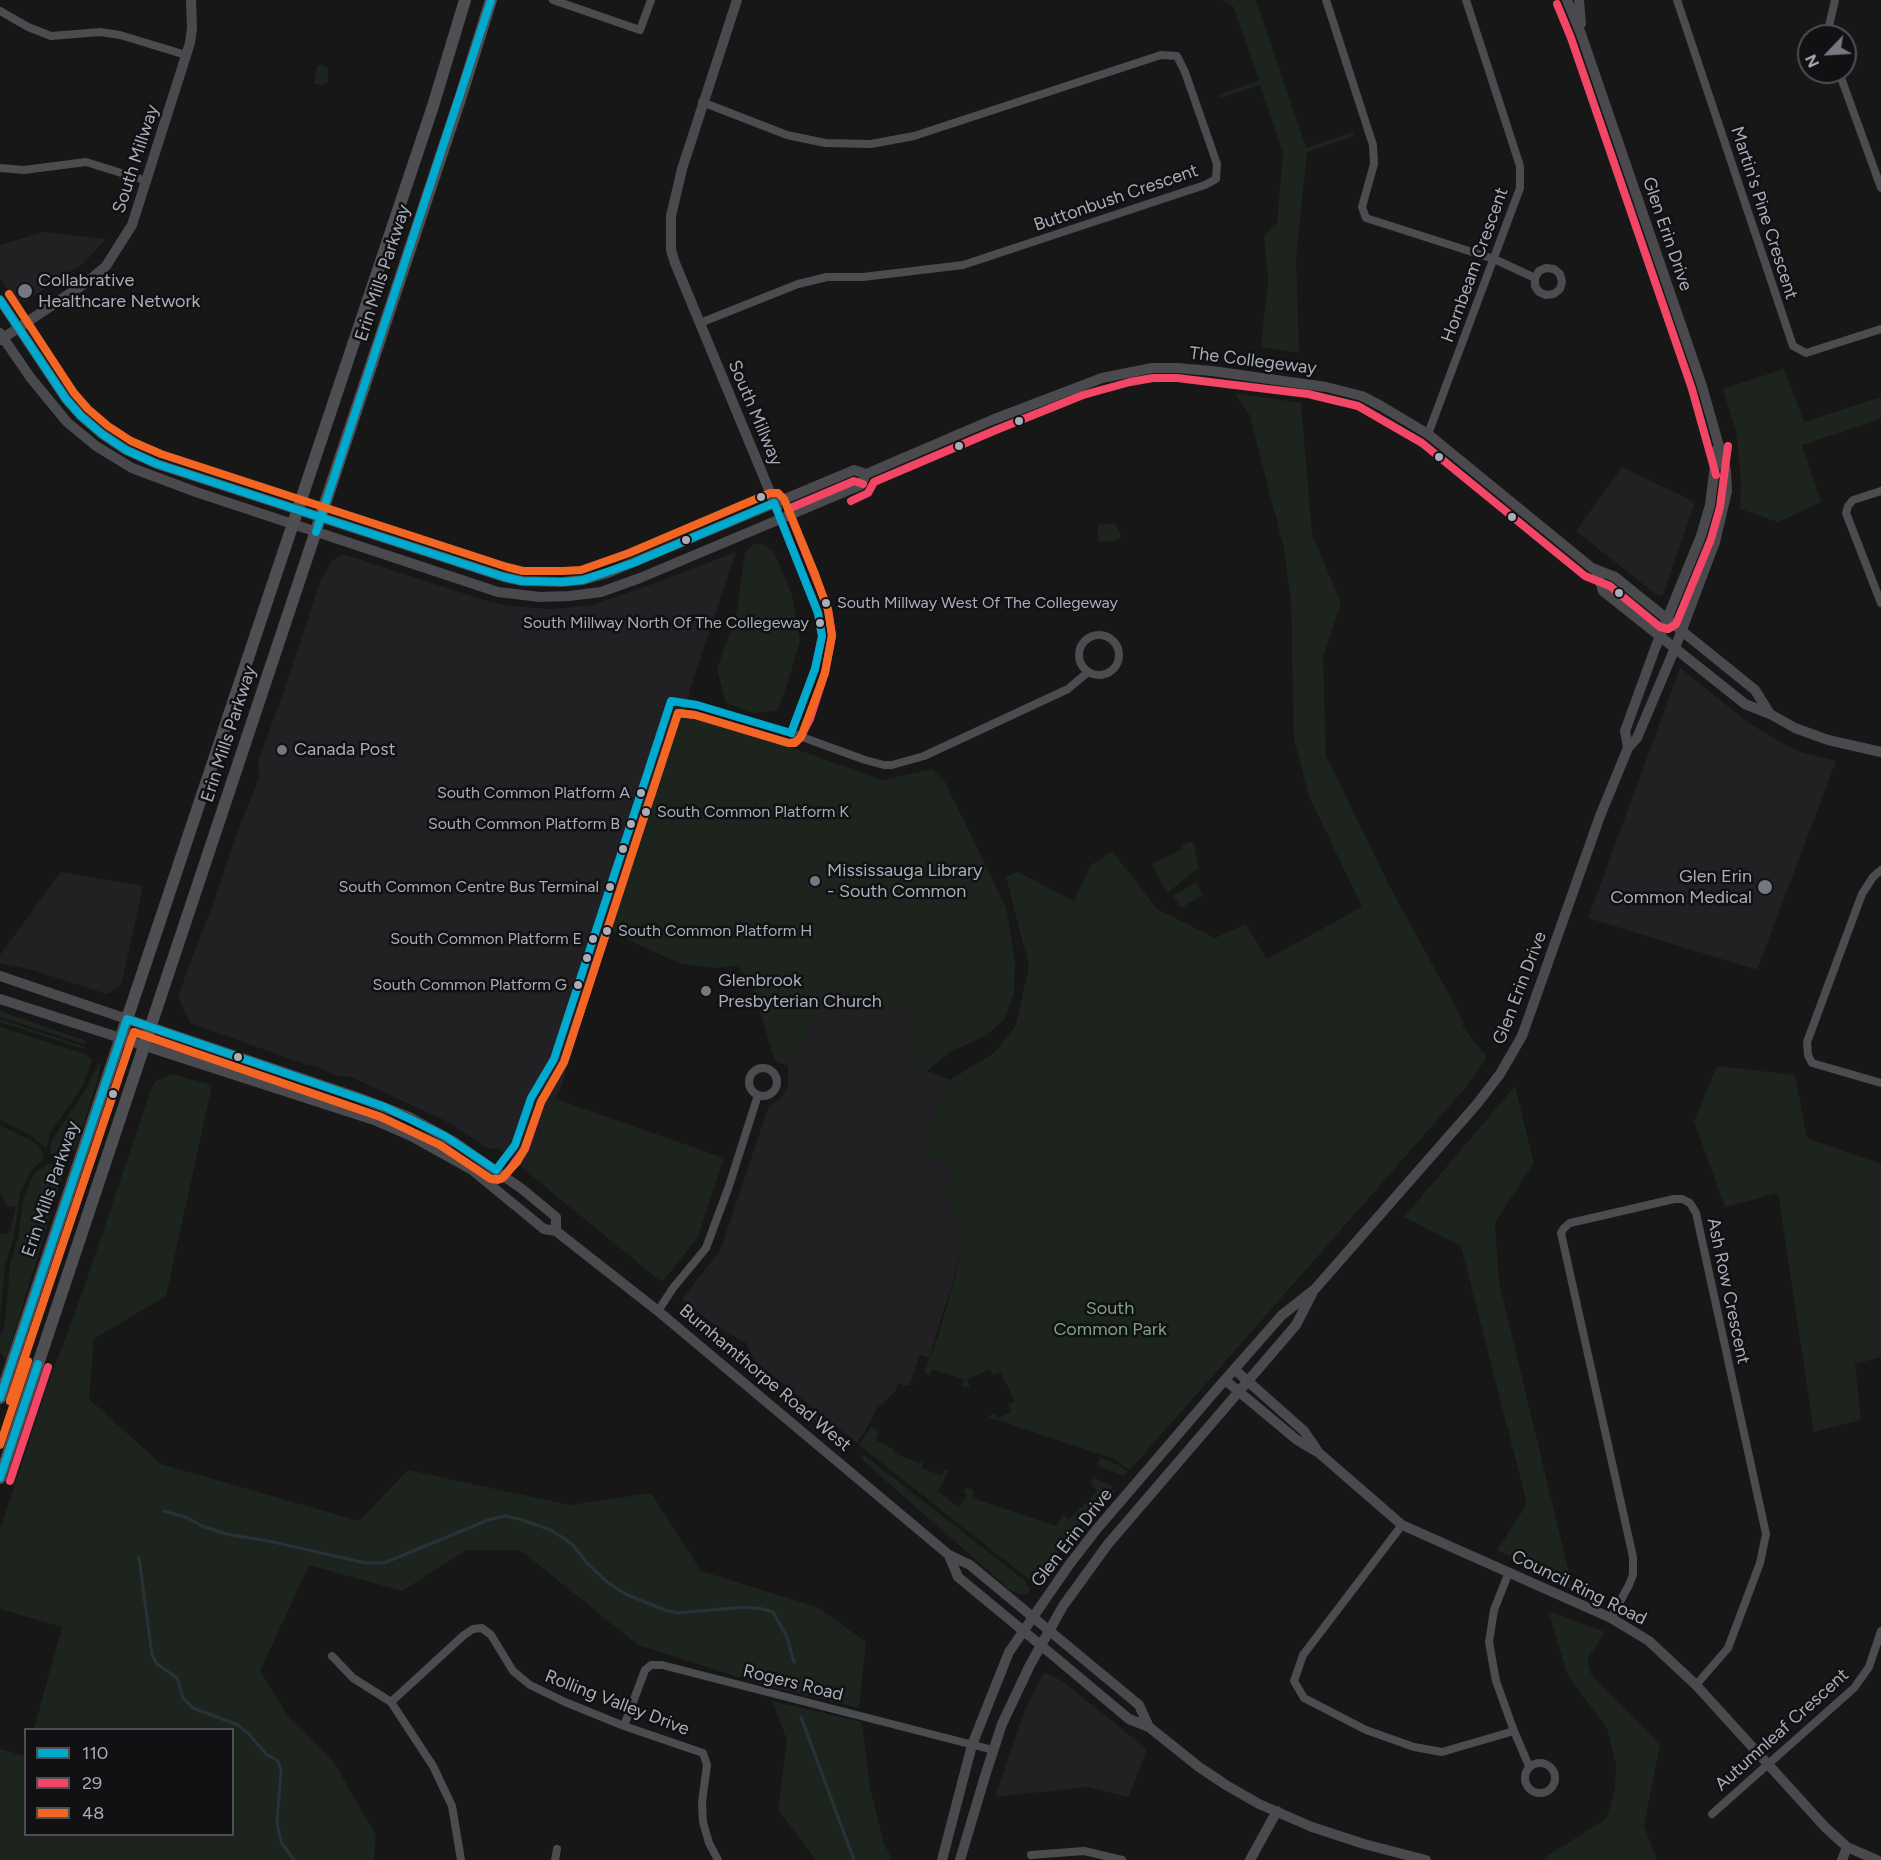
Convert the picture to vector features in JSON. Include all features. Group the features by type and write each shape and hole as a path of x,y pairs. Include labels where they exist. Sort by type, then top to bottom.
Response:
{"main road":[{"name":"Erin Mills Parkway","path":"0,1398 433,105 465,0"},
{"name":"Erin Mills Parkway","path":"0,1478 458,107 491,0"}],"street":[{"name":"South Millway","path":"1,337 87,282 106,266 132,225 186,56 192,28 191,0"},
{"path":"553,0 640,30 651,0"},
{"name":"South Millway","path":"736,0 682,169 670,216 672,250 818,613 822,636 815,669 792,733 865,760 892,765 924,756 1068,689 1088,672"},
{"path":"1326,0 1373,145 1374,164 1362,207 1366,218 1494,259 1535,278"},
{"name":"Hornbeam Crescent","path":"1428,434 1520,188 1520,166 1466,0"},
{"name":"Glen Erin Drive","path":"942,1860 972,1744 1009,1652 1023,1631 1096,1530 1282,1315 1315,1289 1498,1078 1522,1036 1594,832 1628,748 1637,738 1675,648 1715,542 1727,490 1726,471 1702,386 1581,34 1567,0"},
{"name":"Glen Erin Drive","path":"1579,0 1581,34"},
{"name":"Martin's Pine Crescent","path":"1677,0 1793,346 1806,353 1881,328"},
{"path":"1829,24 1835,0"},
{"path":"0,11 28,27 51,36 100,32 120,35 186,56"},
{"name":"Buttonbush Crescent","path":"700,323 798,284 827,277 863,277 963,266 1205,185 1216,179 1217,164 1185,72 1177,56 1161,55 914,136 871,144 825,143 787,135 702,102"},
{"path":"1843,84 1881,188"},
{"path":"0,168 24,170 86,162 147,181"},
{"name":"The Collegeway","path":"0,300 66,399 81,416 118,445 157,464 522,581 562,582 583,580 608,573 854,470 866,474 1080,385 1128,372 1152,368 1212,370 1343,390 1381,406 1428,434 1596,570 1615,577 1755,690 1770,714"},
{"name":"The Collegeway","path":"1,337 67,422 118,461 160,479 498,592 540,597 601,592 640,578 861,485 866,474"},
{"name":"Glen Erin Drive","path":"1628,748 1625,731 1660,636 1701,536 1710,505 1718,445"},
{"path":"1881,491 1853,500 1846,513 1881,603"},
{"name":"The Collegeway","path":"1596,570 1604,591 1745,704 1770,714 1795,728 1828,740 1881,752"},
{"path":"1098,635 1109,638 1118,647 1117,665 1107,674 1088,672 1080,662 1079,650 1082,644 1086,639 1098,635"},
{"path":"1881,870 1873,877 1862,894 1807,1042 1808,1055 1812,1063 1881,1083"},
{"name":"Burnhamthorpe Road West","path":"0,976 360,1098 421,1123 472,1153 522,1189 556,1217 556,1231"},
{"name":"Burnhamthorpe Road West","path":"0,999 356,1113 398,1130 472,1170 544,1228 556,1231 658,1311 949,1555 970,1565 1139,1704 1149,1727"},
{"path":"658,1311 709,1242 758,1095"},
{"name":"Ash Row Crescent","path":"1611,1618 1629,1585 1633,1557 1562,1233 1570,1223 1682,1199 1690,1203 1696,1213 1766,1534 1760,1563 1728,1648 1696,1685"},
{"name":"Glen Erin Drive","path":"960,1860 993,1750 1016,1692 1063,1606 1108,1544 1296,1325 1315,1289"},
{"name":"Council Ring Road","path":"1234,1370 1304,1431 1319,1453"},
{"name":"Council Ring Road","path":"1225,1380 1297,1440 1319,1453 1402,1524 1611,1618 1649,1641 1696,1685 1825,1827 1847,1847 1877,1860"},
{"path":"1402,1524 1303,1655 1294,1681 1304,1698 1356,1725 1414,1747 1442,1752 1514,1731"},
{"name":"Burnhamthorpe Road West","path":"949,1555 958,1576 1023,1631 1129,1719 1149,1727 1191,1761 1226,1785 1259,1804 1312,1827 1364,1844 1426,1860"},
{"path":"1509,1572 1494,1610 1489,1642 1496,1681 1514,1731 1530,1766"},
{"name":"Rolling Valley Drive","path":"391,1702 464,1635 473,1629 482,1628 491,1635 513,1671 530,1685 624,1726 703,1753 707,1765 702,1802 703,1822 709,1843 718,1860"},
{"name":"Autumnleaf Crescent","path":"1712,1814 1854,1688 1869,1667 1881,1631"},
{"path":"332,1656 353,1678 391,1702 432,1766 452,1806 461,1860"},
{"name":"Rogers Road","path":"624,1726 645,1670 651,1665 662,1665 993,1750"},
{"path":"1251,1860 1277,1811"},
{"path":"1842,1860 1847,1847"},
{"path":"555,1860 557,1850"},
{"path":"1031,1855 1084,1851 1122,1860"}],"shaded area":[{"path":"43,232 106,239 84,263 26,302 15,300 0,278 0,245"},
{"path":"1622,467 1695,502 1663,595 1658,596 1576,531"},
{"path":"736,552 690,689 686,710 676,716 560,1091 546,1117 537,1145 527,1163 526,1171 499,1148 489,1149 448,1122 351,1077 337,1076 316,1066 307,1065 190,1023 178,997 259,778 258,762 321,579 333,560 343,554 487,601 509,606 552,609 592,605"},
{"path":"1680,668 1749,723 1775,739 1800,752 1836,761 1757,970 1588,918"},
{"path":"61,872 143,886 122,982 119,987 107,994 32,970 0,963 0,955"},
{"path":"831,987 920,1018 911,1045 927,1071 950,1080 920,1151 954,1171 945,1192 965,1242 929,1358 920,1355 909,1386 898,1384 895,1392 877,1408 857,1443 757,1363 746,1343 715,1325 682,1299 720,1251 768,1108 784,1094 788,1084 788,1066"},
{"path":"1046,1673 1062,1681 1147,1749 1129,1797 1087,1787 995,1797 1023,1715 1043,1674"}],"green space":[{"path":"1222,0 1256,0 1306,148 1352,132 1354,136 1307,152 1296,257 1299,353 1261,347 1268,281 1264,236 1277,224 1283,153 1260,85 1220,98 1218,95 1259,80 1233,6"},
{"path":"322,64 328,69 328,82 322,85 314,84 317,66"},
{"path":"1784,369 1804,422 1881,397 1881,419 1802,445 1821,502 1778,522 1740,509 1741,482 1736,431 1723,389"},
{"name":"South Common Park","path":"1235,393 1301,403 1312,534 1341,603 1323,657 1326,756 1392,891 1463,1020 1463,1027 1487,1057 1468,1085 1130,1470 1114,1459 988,1417 995,1413 998,1418 1011,1412 1008,1405 1015,1401 1000,1372 993,1375 989,1369 967,1380 970,1387 961,1387 963,1379 932,1369 929,1376 926,1374 925,1371 938,1336 965,1242 945,1192 954,1171 920,1151 950,1080 994,1053 1016,1025 1029,966 1006,877 1018,872 1074,901 1090,866 1112,851 1157,909 1215,938 1246,924 1267,959 1362,907 1309,796 1294,739 1291,601 1284,549 1250,416"},
{"path":"1111,523 1116,525 1121,536 1117,540 1098,542 1098,525"},
{"path":"762,543 774,552 792,595 800,640 777,711 754,713 726,703 717,669 737,611 745,553 753,544"},
{"path":"686,710 883,780 932,769 945,782 1006,907 1015,961 1014,994 1004,1020 985,1036 950,1052 927,1071 912,1062 911,1045 920,1018 831,987 788,1066 775,1061 752,985 737,966 713,968 682,964 609,930 676,716"},
{"path":"1193,841 1199,868 1167,893 1152,864 1183,849 1182,845"},
{"path":"1196,882 1203,895 1181,908 1173,896"},
{"path":"0,1011 86,1041 85,1044 0,1017"},
{"path":"0,1019 85,1047 84,1049 0,1022"},
{"path":"0,1027 76,1051 87,1055 92,1060 83,1086 51,1131 46,1148 30,1135 0,1120"},
{"path":"101,1063 75,1150 72,1150 67,1163 61,1163 50,1153 51,1141 85,1091 98,1064"},
{"path":"1717,1066 1795,1075 1807,1138 1881,1164 1881,1357 1855,1364 1861,1420 1814,1432 1778,1193 1725,1207 1694,1121"},
{"path":"171,1074 212,1085 166,1296 94,1339 89,1399 161,1464 359,1521 408,1470 569,1505 651,1493 701,1571 817,1607 866,1642 859,1708 767,1686 638,1645 520,1550 466,1550 402,1591 309,1565 260,1671 290,1719 333,1761 376,1835 374,1860 0,1860 0,1749 24,1756 24,1836 234,1836 234,1728 34,1728 62,1627 0,1609 0,1530 45,1392 84,1288 155,1082"},
{"path":"1515,1086 1534,1163 1495,1222 1499,1282 1573,1590 1497,1550 1527,1504 1461,1246 1404,1217"},
{"path":"556,1099 724,1158 698,1237 663,1281 526,1171 527,1163 537,1145 546,1117"},
{"path":"0,1125 34,1142 44,1153 42,1161 31,1171 20,1193 14,1236 5,1265 0,1322 0,1234 6,1234 10,1230 16,1206 7,1207 0,1192"},
{"path":"48,1164 65,1168 6,1360 0,1352 0,1337 4,1329 10,1264 18,1238 23,1201 36,1172"},
{"path":"797,1405 821,1417 845,1437 838,1441"},
{"path":"871,1427 879,1430 876,1440 893,1449 896,1454 919,1463 921,1461 923,1462 922,1468 942,1476 945,1469 948,1471 938,1491 958,1507 967,1495 962,1490 967,1488 974,1490 972,1498 1056,1526 1063,1515 1069,1520 1097,1491 1091,1484 1093,1478 1114,1486 1072,1534 1036,1585 859,1445"},
{"path":"864,1455 1027,1582 1029,1592 1022,1595 1010,1590 861,1459"},
{"path":"1100,1458 1119,1465 1128,1472 1124,1476 1097,1466"},
{"path":"1115,1488 1114,1495 1066,1551 1063,1549"},
{"path":"1548,1611 1605,1632 1587,1660 1591,1674 1660,1745 1644,1826 1657,1860 1541,1860 1607,1818 1615,1788 1616,1765 1607,1728 1568,1676"},
{"path":"772,1701 862,1722 870,1788 884,1843 892,1860 816,1860 778,1809 787,1740"}],"waterway":[{"path":"164,1511 230,1535 264,1540 366,1563 384,1563 488,1520 506,1516 519,1519 551,1530 572,1544 587,1563 606,1581 625,1594 665,1610 677,1613 745,1607 773,1612 787,1637 794,1662"},
{"path":"139,1558 152,1655 157,1664 177,1678 183,1698 193,1708 238,1725 266,1754 278,1761 281,1771 277,1823 281,1842 294,1860"},
{"path":"801,1717 854,1860"}],"transit line":[{"name":"110","path":"316,532 491,0"},
{"name":"29","path":"1557,4 1571,38 1692,389 1716,475"},
{"name":"48","path":"9,294 74,393 108,426 131,441 161,454 507,567 523,571 581,570 629,553 770,493 778,493 784,499 815,574 828,610 832,636 825,673 801,737 795,743 788,743 695,715 678,713 564,1062 541,1102 524,1150 517,1162 501,1179 491,1179 440,1145 381,1117 134,1032 10,1401"},
{"name":"110","path":"0,300 66,399 102,434 126,450 157,464 504,577 522,581 583,580 633,563 774,503 818,613 822,636 815,669 791,733 697,705 671,701 554,1059 531,1098 515,1145 496,1170 445,1136 385,1107 127,1019 0,1398"},
{"name":"29","path":"851,501 868,493 874,482 1083,395 1130,382 1153,378 1177,378 1308,394 1358,406 1422,443 1585,576 1610,586 1660,627 1668,629 1676,624 1711,539 1720,507 1728,446"},
{"name":"29","path":"10,1401 134,1032 381,1117 440,1145 491,1179 498,1180 504,1177 525,1149 541,1102 564,1062 678,713 695,715 789,743 796,742 800,738 810,719 825,672 832,635 828,609 788,509 854,481 863,484"},
{"name":"48","path":"0,1445 28,1361"},
{"name":"110","path":"0,1478 38,1364"},
{"name":"29","path":"10,1481 48,1367"}],"place":[{"name":"Collabrative Healthcare Network","path":"25,291"},
{"name":"South Millway West Of The Collegeway","path":"826,603"},
{"name":"South Millway North Of The Collegeway","path":"820,623"},
{"name":"Canada Post","path":"282,750"},
{"name":"South Common Platform A","path":"641,793"},
{"name":"South Common Platform K","path":"646,812"},
{"name":"South Common Platform B","path":"631,824"},
{"name":"Mississauga Library - South Common","path":"815,881"},
{"name":"South Common Centre Bus Terminal","path":"610,887"},
{"name":"Glen Erin Common Medical","path":"1765,887"},
{"name":"South Common Platform H","path":"607,931"},
{"name":"South Common Platform E","path":"593,939"},
{"name":"South Common Platform G","path":"578,985"},
{"name":"Glenbrook Presbyterian Church","path":"706,991"}]}
